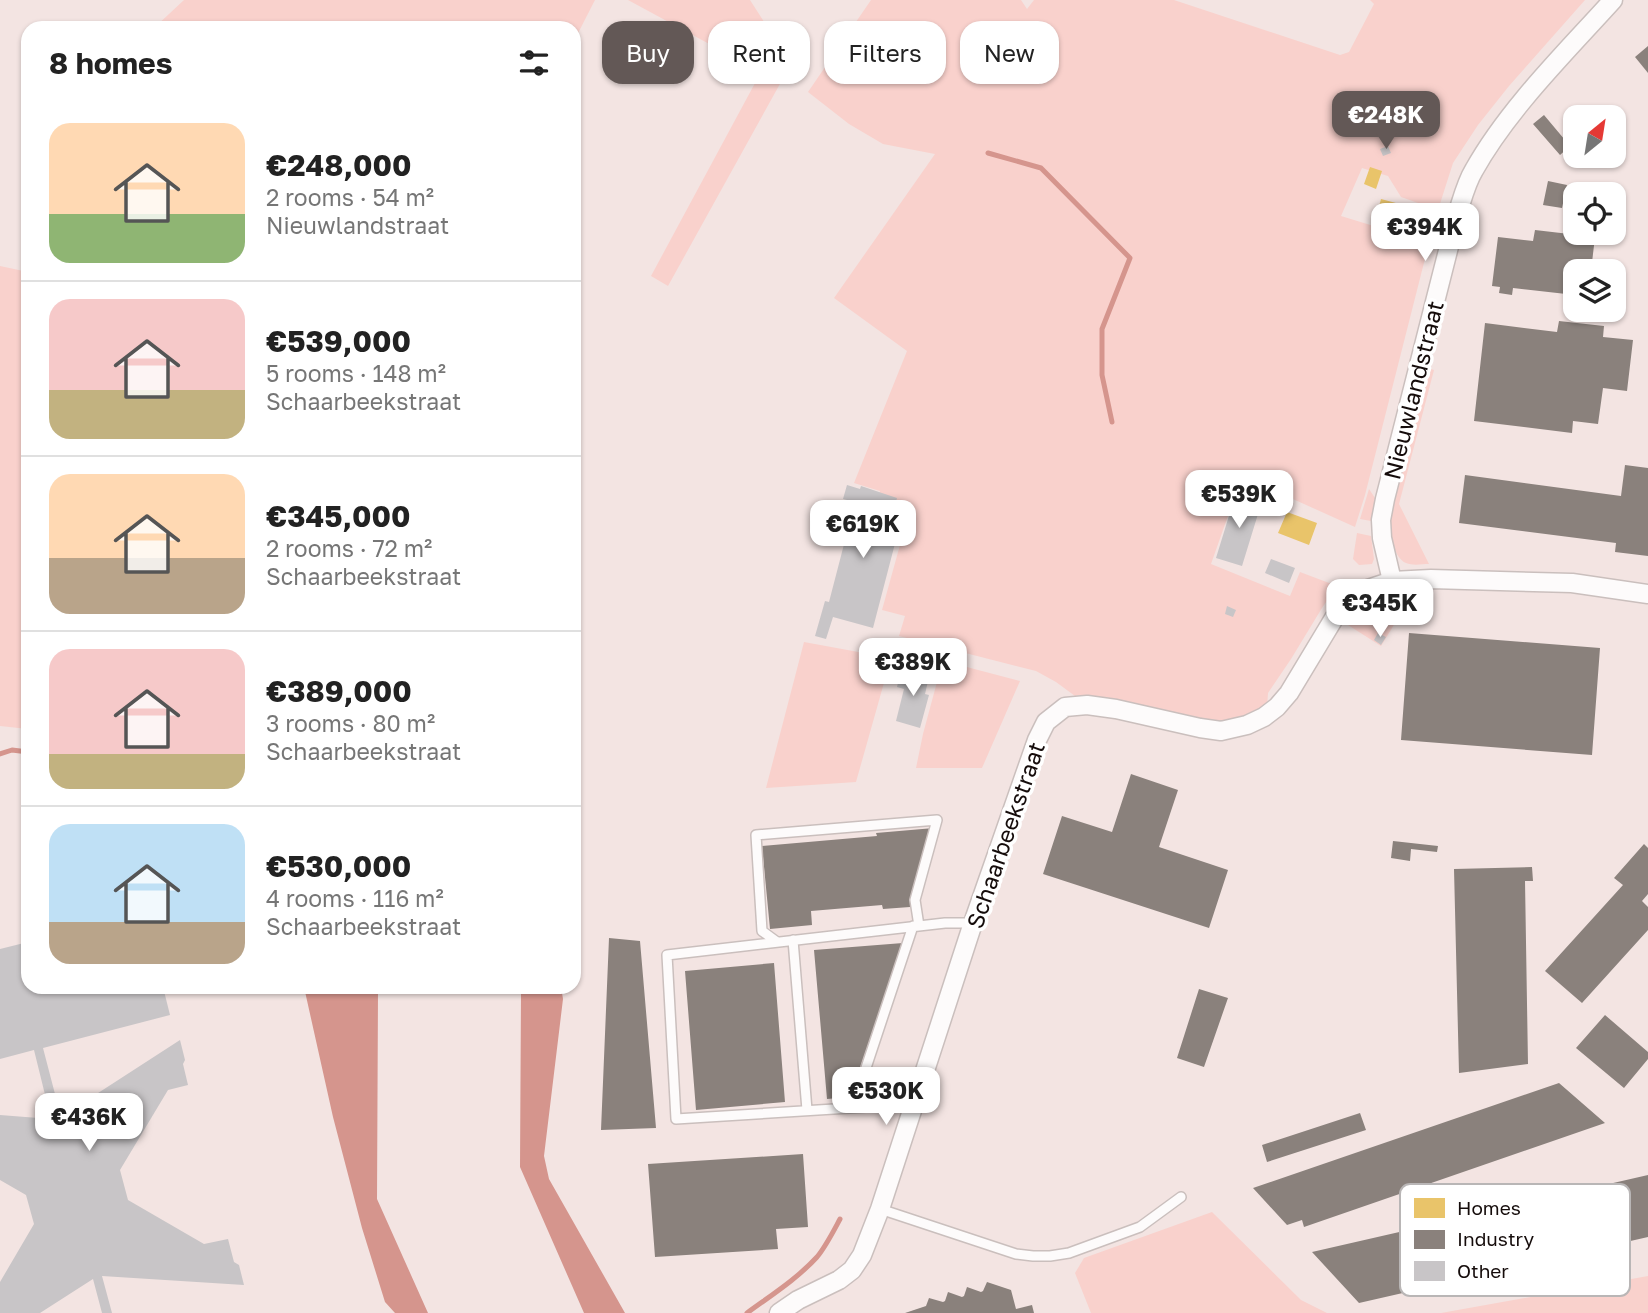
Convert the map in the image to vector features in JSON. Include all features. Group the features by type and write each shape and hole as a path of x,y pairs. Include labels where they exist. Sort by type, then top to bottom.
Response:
{"street":[{"name":"Nieuwlandstraat","path":"1392,581 1382,538 1381,520 1457,215 1472,172 1494,137 1525,99 1613,0"},
{"name":"Schaarbeekstraat","path":"779,1313 798,1300 839,1280 852,1270 862,1255 880,1209 973,923 1037,740 1046,722 1065,707 1087,705 1116,709 1200,729 1221,731 1247,725 1264,717 1289,693 1336,615 1351,600 1365,590 1392,581 1431,579 1572,583 1648,594"}],"lane":[{"path":"777,942 762,931 756,835 937,820 915,900 916,926 853,1107"},
{"path":"914,1104 676,1119 667,954 945,923 973,923"},
{"path":"793,940 807,1110"},
{"path":"880,1209 1016,1254 1050,1256 1069,1253 1140,1227 1181,1197"}],"shaded area":[{"path":"184,0 595,0 581,27 581,21 162,21"},
{"path":"628,0 750,0 763,21 708,21 708,43 694,36 694,21 667,21"},
{"path":"871,0 1021,0 1027,9 1034,0 1174,0 1340,55 1349,52 1374,4 1370,0 1585,0 1478,125 1453,163 1438,210 1401,197 1388,176 1362,168 1341,216 1429,243 1355,527 1242,476 1211,564 1290,596 1300,572 1337,586 1268,693 1267,707 1243,717 1217,723 1111,698 1075,696 1036,671 899,636 905,616 882,610 908,516 907,508 878,501 880,491 854,483 907,351 834,298 935,154 883,144 849,124 808,92 824,69 824,84 946,84 946,21 857,21"},
{"path":"755,84 780,84 668,286 651,276"},
{"path":"0,266 21,270 21,728 0,726"},
{"path":"1427,368 1434,370 1399,504 1429,564 1415,565 1406,563 1396,553 1391,511"},
{"path":"1369,489 1375,498 1371,521 1360,519"},
{"path":"1357,533 1371,536 1374,559 1372,564 1359,565 1353,559"},
{"path":"1400,597 1411,597 1381,646 1348,625 1372,608"},
{"path":"804,642 891,658 856,782 766,788"},
{"path":"944,661 1020,681 982,768 916,768 937,682 941,684"},
{"path":"306,994 378,994 377,1199 428,1313 395,1313 385,1302 362,1228 333,1117"},
{"path":"521,994 562,994 544,1156 549,1179 625,1313 584,1313 520,1167"},
{"path":"1212,1212 1301,1300 1327,1313 1091,1313 1075,1273 1084,1258"},
{"path":"1648,1276 1648,1313 1441,1313 1536,1296 1630,1296 1630,1279"}],"building: Homes":[{"path":"1370,167 1382,171 1376,189 1364,184"},
{"path":"1381,199 1407,206 1402,225 1376,218"},
{"path":"1287,512 1317,523 1309,545 1278,533"}],"building: Industry":[{"path":"1648,46 1648,73 1635,57"},
{"path":"1544,115 1563,138 1563,152 1560,155 1533,124"},
{"path":"1548,181 1563,184 1562,208 1543,205"},
{"path":"1535,230 1563,233 1563,245 1594,245 1592,259 1563,259 1563,294 1513,288 1512,295 1499,293 1500,287 1492,286 1498,237 1533,241"},
{"path":"1559,321 1604,326 1603,337 1633,340 1627,391 1603,388 1598,424 1573,421 1572,433 1474,421 1485,323 1557,332"},
{"path":"1625,465 1648,468 1648,556 1615,552 1616,543 1459,523 1465,475 1621,496"},
{"path":"1409,633 1600,648 1592,755 1401,740"},
{"path":"1131,774 1178,790 1159,847 1228,870 1209,928 1043,874 1062,816 1112,832"},
{"path":"934,828 910,907 883,909 882,905 811,911 812,925 770,929 762,846"},
{"path":"1393,841 1438,846 1437,852 1411,849 1410,861 1391,858"},
{"path":"1644,844 1648,848 1648,894 1642,901 1648,907 1648,930 1582,1003 1545,971 1623,885 1614,878"},
{"path":"1532,867 1533,881 1525,881 1528,1064 1459,1073 1454,869"},
{"path":"609,938 640,941 656,1128 601,1130"},
{"path":"903,943 850,1097 827,1099 814,950"},
{"path":"774,963 785,1102 696,1110 685,971"},
{"path":"1199,989 1228,998 1204,1067 1177,1058"},
{"path":"1605,1015 1648,1052 1648,1059 1624,1088 1576,1048"},
{"path":"1559,1083 1605,1123 1428,1184 1400,1184 1400,1194 1304,1227 1302,1220 1287,1225 1253,1188"},
{"path":"1360,1113 1366,1130 1267,1162 1262,1145"},
{"path":"803,1154 808,1227 776,1229 778,1249 655,1257 648,1164"},
{"path":"1648,1175 1648,1237 1630,1241 1630,1184 1609,1184"},
{"path":"1400,1232 1400,1294 1359,1303 1312,1252"},
{"path":"987,1282 1011,1290 1016,1309 1032,1305 1034,1313 905,1313 926,1306 929,1298 943,1302 948,1292 962,1297 967,1287 981,1292"}],"building: Other":[{"path":"1388,146 1391,153 1383,156 1380,149"},
{"path":"847,485 860,489 861,486 897,498 895,506 904,509 873,628 833,617 826,639 815,636 825,601 829,602 855,502 843,499"},
{"path":"1236,493 1262,501 1242,566 1216,558"},
{"path":"1271,559 1295,568 1289,583 1265,573"},
{"path":"1227,606 1236,610 1233,617 1225,614"},
{"path":"1378,633 1386,637 1381,645 1374,640"},
{"path":"901,670 929,677 925,694 929,695 920,728 896,721 904,689 897,687"},
{"path":"21,944 21,994 165,994 170,1015 43,1048 61,1117 180,1040 188,1085 168,1090 120,1170 128,1200 204,1244 228,1239 244,1285 102,1276 112,1313 102,1313 93,1279 40,1313 0,1313 0,1282 34,1224 26,1195 0,1180 0,1115 51,1119 34,1050 0,1059 0,949"}],"waterway":[{"path":"988,153 1041,168 1130,258 1102,329 1102,375 1112,422"},
{"path":"0,754 12,750 21,751"},
{"path":"747,1313 783,1287 817,1257 840,1219"}]}
